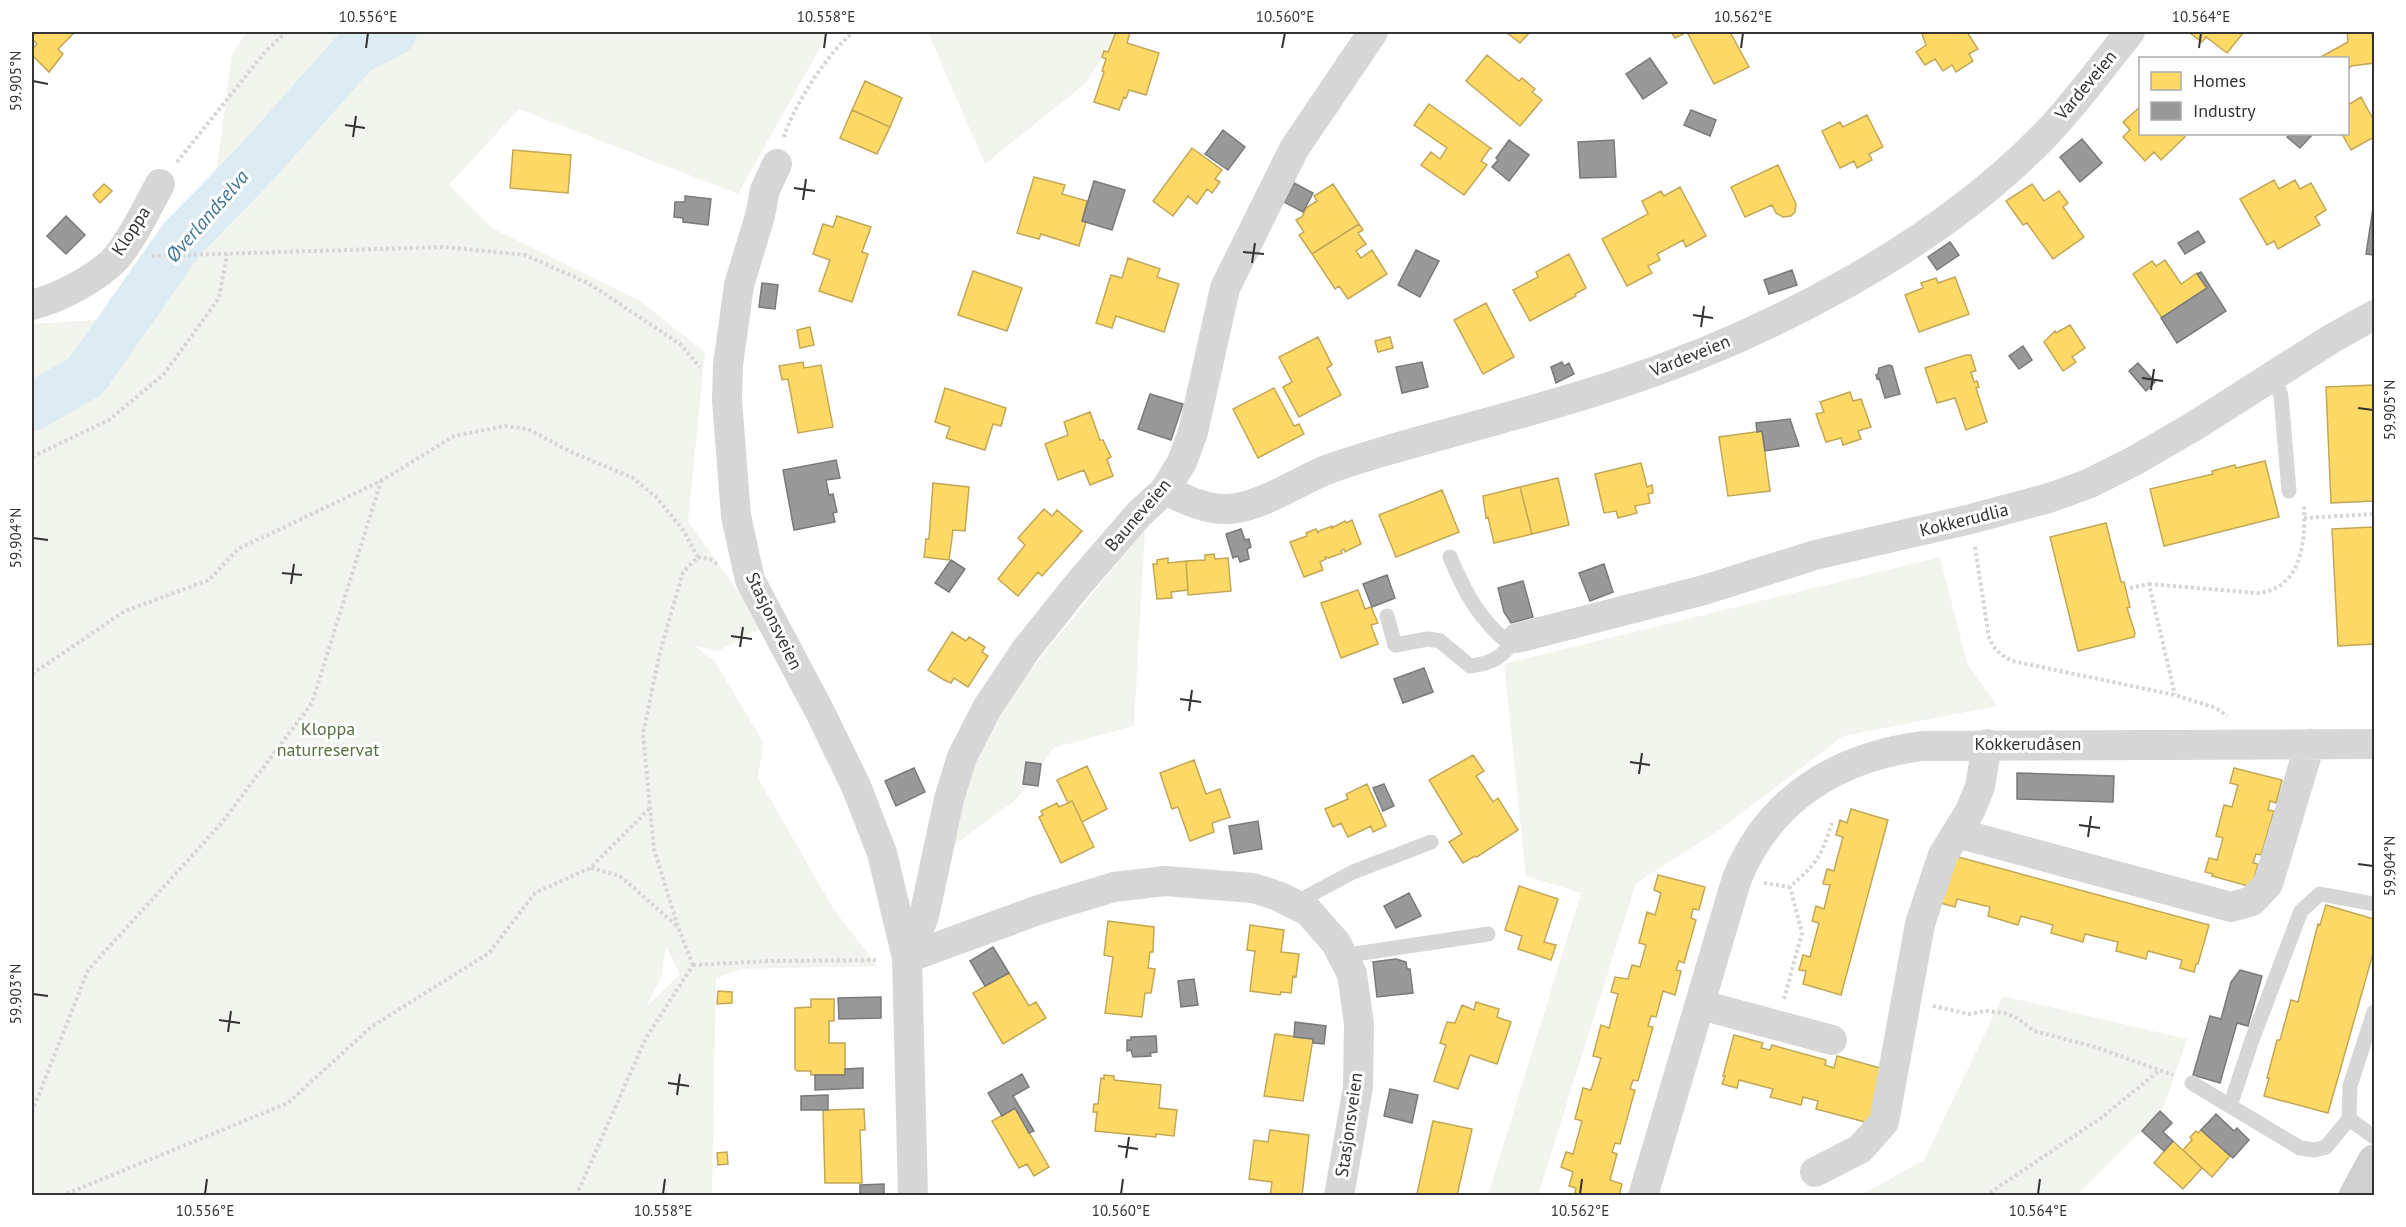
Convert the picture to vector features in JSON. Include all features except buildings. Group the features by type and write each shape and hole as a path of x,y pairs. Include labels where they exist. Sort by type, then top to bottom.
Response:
{"main road":[{"path":"2355,1196 2374,1161"}],"street":[{"name":"Bauneveien","path":"907,958 924,916 950,799 962,757 987,708 1025,651 1076,586 1139,514 1165,490 1182,462 1192,432 1225,288 1294,149 1373,32"},
{"name":"Vardeveien","path":"1165,490 1194,504 1228,509 1256,502 1327,470 1383,452 1515,417 1617,385 1704,352 1762,326 1863,274 1956,211 2044,135 2130,32"},
{"name":"Stasjonsveien","path":"777,164 765,190 760,216 739,285 728,365 727,400 736,516 750,580 820,712 856,786 882,853 907,958 913,1196"},
{"name":"Kloppa","path":"32,305 48,301 89,279 116,257 160,184"},
{"name":"Kokkerudlia","path":"1514,641 1704,590 1815,555 1971,519 2049,498 2088,484 2196,425 2374,315"},
{"path":"1815,1172 1860,1149 1884,1122 1920,924 1943,855 1970,811 1980,787 1987,744"},
{"path":"1957,833 2231,907 2252,901 2268,884 2310,744"},
{"name":"Kokkerudåsen","path":"1643,1196 1737,878 1749,851 1771,820 1797,796 1827,777 1864,758 1894,750 1923,746 2374,744"},
{"name":"Stasjonsveien","path":"907,958 1041,909 1114,887 1165,881 1253,888 1308,911 1336,943 1352,974 1359,1024 1358,1087 1339,1196"},
{"path":"1701,1005 1832,1040"}],"lane":[{"path":"2274,376 2281,396 2296,494"},
{"path":"1387,616 1395,645 1428,639 1440,641 1470,666 1489,664 1504,654 1514,641 1493,632 1478,613 1464,591 1450,557"},
{"path":"1293,904 1353,872 1431,842"},
{"path":"2230,1106 2255,1030 2301,910 2320,894 2374,904"},
{"path":"1342,956 1488,934"},
{"path":"2192,1083 2300,1148 2315,1150 2326,1147 2349,1119 2350,1086 2374,1012"},
{"path":"2349,1119 2374,1137"}],"path":[{"path":"160,184 265,51 286,32"},
{"path":"777,164 785,132 811,83 837,45 854,32"},
{"path":"149,256 444,247 525,255 588,283 680,344 727,400"},
{"path":"32,457 108,420 164,374 219,298 227,254"},
{"path":"32,674 125,611 209,580 238,549 381,481 454,436 505,426 528,429 569,452 633,478 656,497 683,530 698,557"},
{"path":"32,1112 88,970 220,825 312,703 381,481"},
{"path":"2130,588 2149,584 2258,593 2274,590 2284,585 2297,562 2304,518 2296,494"},
{"path":"2304,518 2374,514"},
{"path":"1971,519 1989,638 2000,655 2012,661 2175,694 2216,708 2228,717 2240,744"},
{"path":"698,557 710,559 735,576 750,580"},
{"path":"693,965 678,927 654,849 644,734 659,656 683,572 698,557"},
{"path":"2149,584 2175,694"},
{"path":"62,1195 288,1103 370,1026 489,953 536,893 590,868 650,808"},
{"path":"1790,887 1811,868 1823,852 1832,823"},
{"path":"590,868 620,876 678,927"},
{"path":"1737,878 1790,887"},
{"path":"1777,1025 1802,933 1790,887"},
{"path":"693,965 770,961 862,962 907,958"},
{"path":"576,1196 646,1038 693,965"},
{"path":"1906,1000 1969,1014 1986,1011 2005,1013 2017,1018 2034,1031 2095,1047 2160,1070 2101,1118 1985,1196"}],"green space":[{"name":"Kloppa naturreservat","path":"247,32 829,32 738,194 519,109 449,185 492,228 640,301 705,352 688,521 763,627 718,651 694,646 714,660 763,742 758,778 833,908 877,966 741,969 716,978 712,1195 32,1196 32,324 97,320 211,209 232,54","holes":["666,946 680,974 647,1006 662,974"]},
{"path":"928,32 1118,32 1086,83 985,164"},
{"path":"1145,529 1134,726 1053,748 1016,800 950,848 972,767 999,709"},
{"path":"1940,557 1967,663 1997,706 1843,736 1721,829 1636,883 1538,1195 1488,1195 1581,893 1526,876 1504,664"},
{"path":"2003,996 2187,1039 2163,1109 2077,1195 1860,1196 1924,1160"}],"waterway":[{"name":"Øverlandselva","path":"32,407 86,376 182,239 257,162 356,51 393,32"}]}
